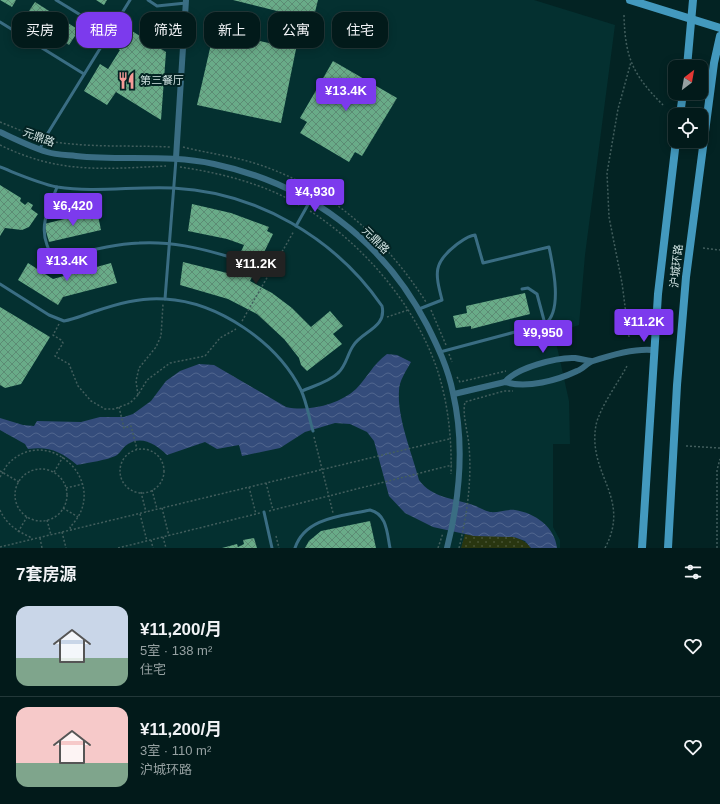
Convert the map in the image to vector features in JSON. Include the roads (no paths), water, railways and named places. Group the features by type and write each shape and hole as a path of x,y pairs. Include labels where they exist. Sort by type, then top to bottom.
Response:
{"main road":[{"path":"630,0 720,28"},
{"path":"688,60 693,0"},
{"name":"沪城环路","path":"668,548 677,384 686,277 714,63 720,36"},
{"name":"沪城环路","path":"642,548 653,350 675,148"}],"street":[{"path":"176,158 186,2"},
{"name":"元鼎路","path":"0,132 48,152 94,158 176,158 241,170 268,179 311,200 360,236 396,275 413,298 445,361 454,394 460,476 458,500 447,548"},
{"path":"454,394 505,382 512,384 533,384 562,377 579,370 591,361 640,349 653,350"},
{"path":"505,382 510,376 532,366 575,358 591,361"}],"lane":[{"path":"56,0 76,12"},
{"path":"123,12 130,0"},
{"path":"148,0 158,6 186,2"},
{"path":"0,22 84,74"},
{"path":"40,149 100,48"},
{"path":"165,299 176,158"},
{"path":"0,167 57,187 174,188 223,195 246,202 270,212 323,243 359,276 382,306 382,318 378,326 353,346 339,372 332,378 302,392"},
{"path":"57,187 43,226 44,237 49,251 54,256 60,258 106,247 138,242 170,243 200,248 230,257"},
{"path":"296,226 311,200"},
{"path":"419,308 442,300 436,270 439,262 445,254 469,236 475,235 483,263 549,247 554,274 555,299 552,316 545,324 440,352"},
{"path":"0,284 60,320 71,320 119,305 165,299 210,310 234,321 252,333 281,360 302,392 313,431"},
{"path":"522,289 528,288 537,294 545,324"},
{"path":"295,548 297,540 316,523 370,510 376,511 382,516 390,548"},
{"path":"264,512 272,548"}],"water":[{"path":"387,354 397,355 411,362 400,384 400,412 419,480 424,486 430,491 443,497 473,505 488,511 515,510 530,514 543,522 548,528 555,540 557,548 531,548 525,541 514,537 474,536 433,527 405,513 389,496 374,441 367,432 350,424 335,423 305,432 280,448 242,456 239,445 217,449 205,442 167,455 149,442 133,441 113,457 77,465 60,453 48,449 28,449 25,444 0,430 0,418 23,425 34,426 37,421 81,422 100,417 124,417 133,414 151,401 166,381 180,371 199,364 214,365 286,407 303,409 313,408 332,403 349,395 360,385 378,362"}],"place":[{"name":"第三餐厅","path":"127,80"}]}
